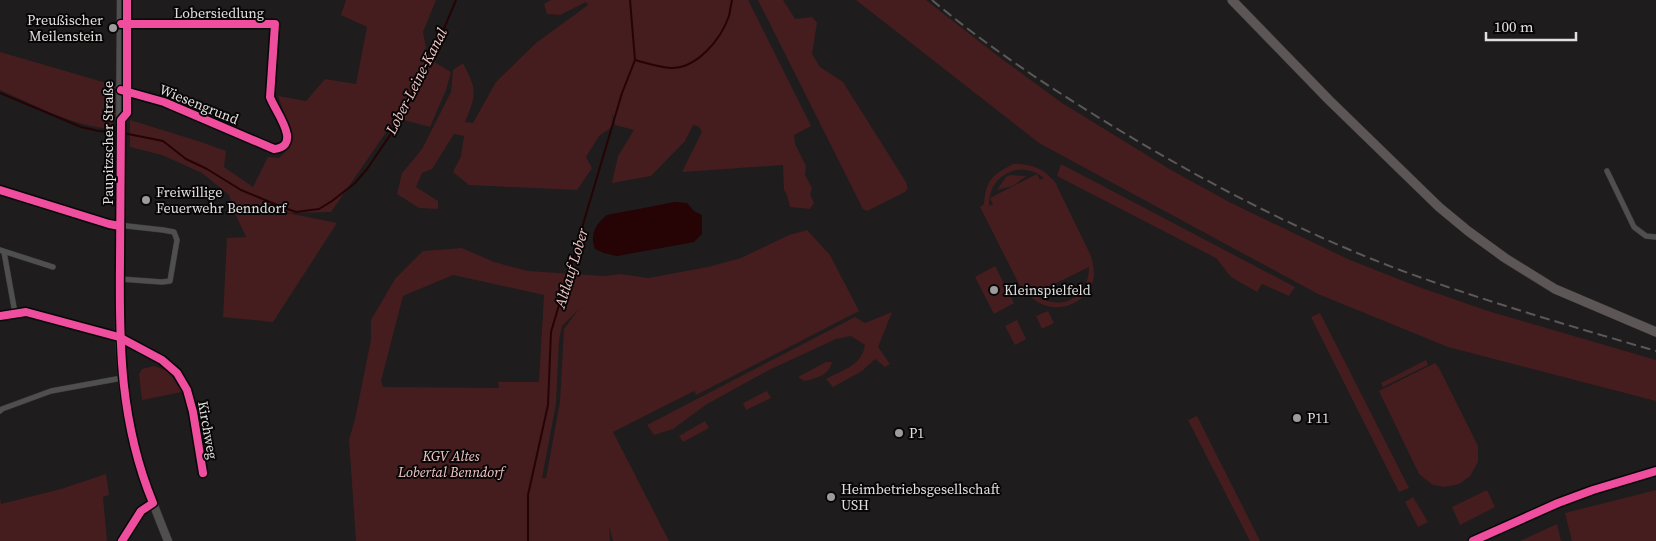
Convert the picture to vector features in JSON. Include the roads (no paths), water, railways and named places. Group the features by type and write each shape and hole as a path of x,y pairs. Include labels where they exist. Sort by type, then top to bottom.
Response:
{"main road":[{"path":"1232,0 1439,207 1468,231 1505,258 1554,289 1656,332"}],"street":[{"name":"Paupitzscher Straße","path":"121,0 119,337 122,378 130,430 142,474 168,541"},
{"name":"Lobersiedlung","path":"121,24 274,24 270,97 272,105 285,124 288,139 279,148 274,149 267,146"},
{"name":"Wiesengrund","path":"121,90 164,102 267,146"},
{"path":"1607,170 1634,226 1646,236 1656,238"},
{"path":"0,190 109,224 171,231 176,235 177,240 170,281 120,279"},
{"path":"15,313 2,251 53,267"},
{"name":"Kirchweg","path":"0,316 26,312 119,337 162,360 182,380 190,400 203,473"},
{"path":"0,411 2,408 51,391 122,378"},
{"path":"1473,541 1558,503 1593,490 1656,472"},
{"path":"122,541 141,511 153,503"}],"waterway":[{"name":"Lober-Leine-Kanal","path":"123,133 163,141 186,159 207,169 241,190 282,207 296,212 319,209 355,183 367,169 399,122 432,57 456,0"},
{"name":"Altlauf Lober","path":"528,541 528,495 548,405 551,332 622,93 635,60 630,0"},
{"path":"635,60 670,68 689,64 707,51 714,43 729,16 732,0"},
{"name":"Lober-Leine-Kanal","path":"0,93 81,127 99,131 118,132"}],"railway":[{"path":"932,0 1000,52 1047,85 1095,115 1187,169 1292,224 1363,256 1463,292 1656,351"}],"place":[{"name":"Preußischer Meilenstein","path":"113,28"},
{"name":"Freiwillige Feuerwehr Benndorf","path":"146,200"},
{"name":"Kleinspielfeld","path":"994,290"},
{"name":"P11","path":"1297,418"},
{"name":"P1","path":"899,433"},
{"name":"Heimbetriebsgesellschaft USH","path":"831,497"}],"park label":[{"name":"KGV Altes Lobertal Benndorf","path":"451,464"}]}
